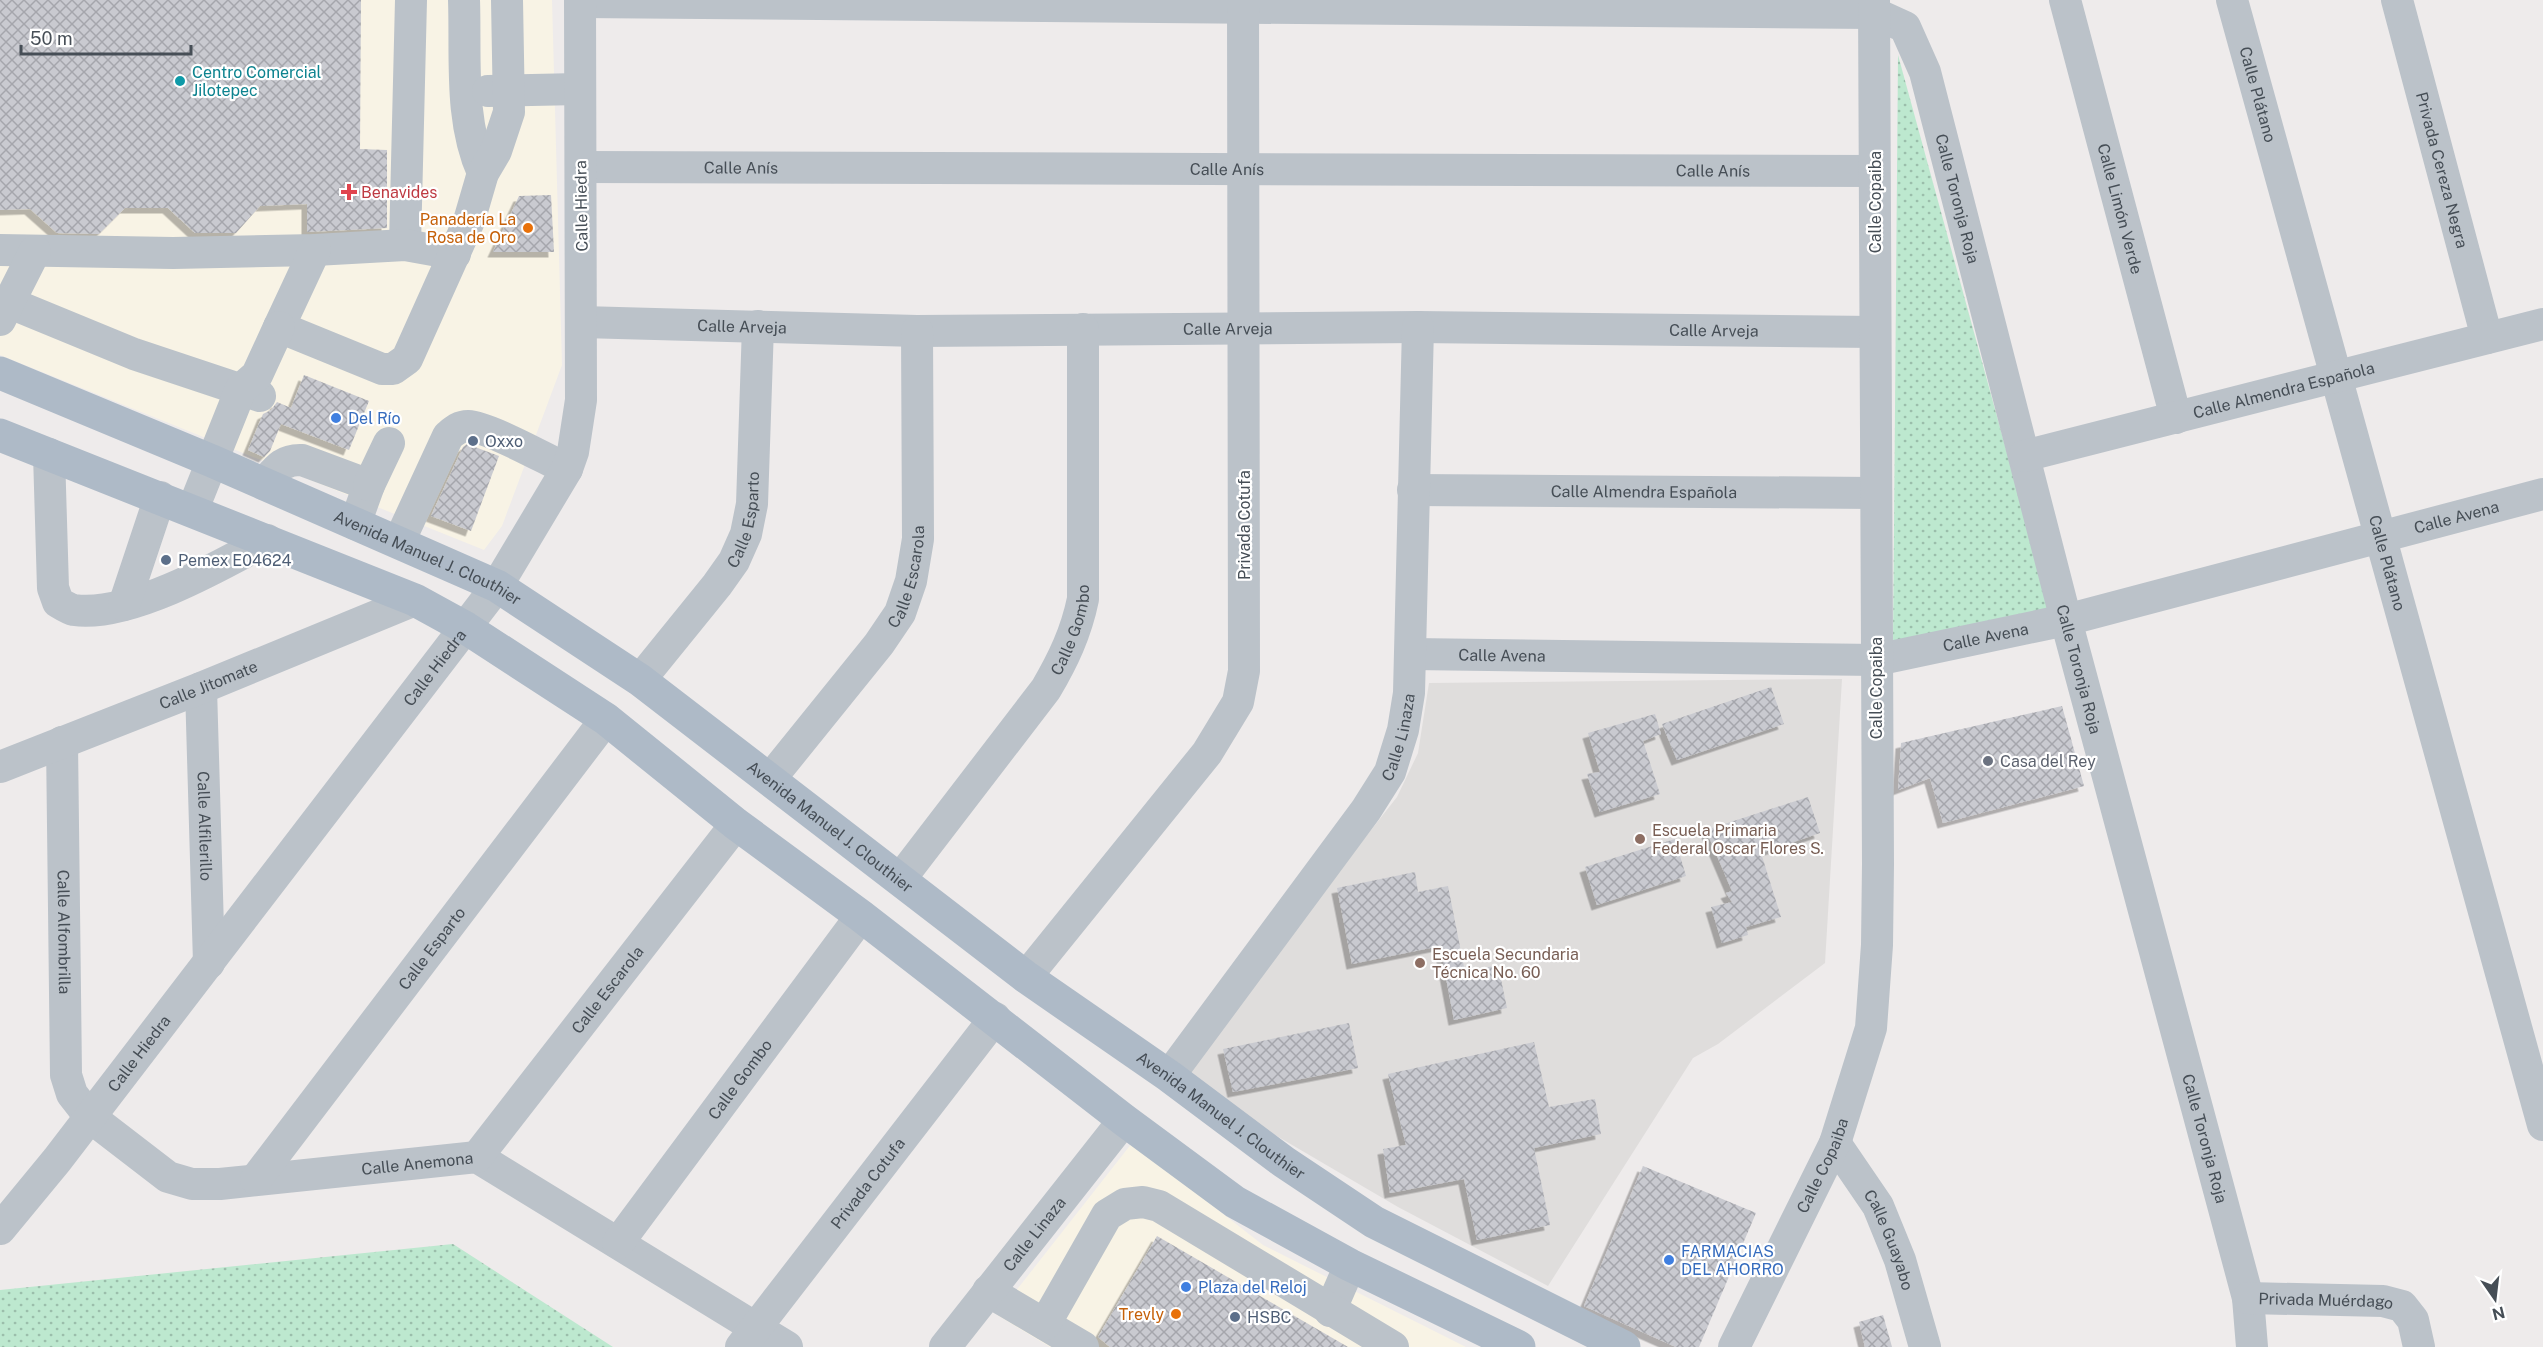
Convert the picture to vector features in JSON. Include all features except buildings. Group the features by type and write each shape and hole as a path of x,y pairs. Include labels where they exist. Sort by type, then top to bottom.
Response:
{"main road":[{"name":"Avenida Manuel J. Clouthier","path":"0,373 219,464 497,586 640,680 901,878 1026,977 1169,1076 1284,1162 1374,1222 1624,1347"},
{"path":"0,435 415,600 466,628 606,719 736,824 861,916 1124,1120 1235,1202 1350,1265 1519,1347"},
{"path":"1350,1265 1374,1222"}],"street":[{"path":"405,245 411,0"},
{"path":"464,0 467,102 475,153 483,173"},
{"path":"279,327 382,369 401,366 407,359 469,221 483,173 496,152 509,101 507,0"},
{"name":"Calle Limón Verde","path":"2065,0 2176,418"},
{"name":"Calle Plátano","path":"2232,0 2334,377 2518,1028 2543,1125"},
{"name":"Privada Cereza Negra","path":"2397,0 2487,338"},
{"path":"580,1 1874,7"},
{"name":"Calle Hiedra","path":"0,1229 90,1117 466,628 497,586 567,469 575,444 581,400 580,1"},
{"name":"Privada Cotufa","path":"1026,977 1207,753 1238,702 1244,671 1243,3"},
{"name":"Calle Copaiba","path":"1734,1347 1834,1143 1871,1028 1877,945 1874,7"},
{"name":"Calle Toronja Roja","path":"1874,7 1905,27 1925,72 2066,620 2248,1298 2252,1347"},
{"path":"467,102 579,99"},
{"name":"Calle Anís","path":"581,167 1874,171"},
{"path":"0,250 163,253 315,250 405,245 455,254"},
{"path":"200,513 219,464 315,250"},
{"path":"35,251 5,312 134,354 253,387"},
{"name":"Calle Arveja","path":"582,322 917,331 1418,327 1875,332"},
{"name":"Calle Almendra Española","path":"2024,456 2543,324"},
{"name":"Calle Esparto","path":"640,680 717,585 734,561 747,534 752,504 759,326"},
{"name":"Calle Linaza","path":"1169,1076 1366,810 1390,772 1403,730 1412,654 1413,490 1418,327"},
{"name":"Calle Gombo","path":"901,878 1046,689 1064,658 1077,627 1083,599 1083,329"},
{"name":"Calle Escarola","path":"770,779 879,644 900,613 911,581 918,539 917,331"},
{"path":"399,542 448,436 458,428 469,426 484,431 567,469"},
{"path":"355,524 388,443"},
{"path":"49,454 52,567 58,602 72,610 124,605 189,580 267,540"},
{"path":"264,484 281,464 291,459 302,460 369,485"},
{"name":"Calle Almendra Española","path":"1413,490 1876,494"},
{"name":"Calle Avena","path":"1412,654 1876,660 2066,620 2543,494"},
{"path":"124,605 160,497"},
{"name":"Calle Jitomate","path":"0,767 415,600"},
{"name":"Calle Alfilerillo","path":"201,688 209,963"},
{"name":"Calle Esparto","path":"256,1179 606,719"},
{"name":"Calle Alfombrilla","path":"62,742 66,1075 72,1094 90,1117"},
{"name":"Calle Escarola","path":"477,1157 736,824"},
{"name":"Calle Gombo","path":"618,1243 861,916"},
{"name":"Privada Cotufa","path":"749,1337 995,1018"},
{"name":"Calle Anemona","path":"90,1117 168,1177 192,1184 220,1184 477,1157 618,1243 749,1337 787,1347"},
{"name":"Calle Linaza","path":"945,1347 1124,1120"},
{"name":"Calle Guayabo","path":"1834,1143 1878,1206 1900,1260 1925,1347"},
{"path":"1045,1324 1107,1215 1125,1204 1143,1202 1159,1206 1393,1347"},
{"path":"1330,1311 1350,1265"},
{"path":"988,1291 1083,1347"},
{"name":"Privada Muérdago","path":"2248,1298 2383,1301 2402,1306 2414,1320 2419,1347"}],"shaded area":[{"path":"0,0 552,0 562,365 502,526 484,550 0,355"},
{"path":"1842,679 1825,963 1718,1044 1693,1058 1548,1286 1398,1207 1258,1125 1182,1071 1397,797 1418,753 1429,683"},
{"path":"1132,1143 1263,1245 1466,1347 1050,1347 997,1315"}],"green space":[{"path":"1898,55 2050,610 1893,645"},
{"path":"453,1244 613,1347 0,1347 0,1290"}],"place":[{"name":"Centro Comercial Jilotepec","path":"180,81"},
{"name":"Benavides","path":"349,192"},
{"name":"Panadería La Rosa de Oro","path":"528,228"},
{"name":"Del Río","path":"336,418"},
{"name":"Oxxo","path":"473,441"},
{"name":"Pemex E04624","path":"166,560"},
{"name":"Casa del Rey","path":"1988,761"},
{"name":"Escuela Primaria Federal Oscar Flores S.","path":"1640,839"},
{"name":"Escuela Secundaria Técnica No. 60","path":"1420,963"},
{"name":"FARMACIAS DEL AHORRO","path":"1669,1260"},
{"name":"Plaza del Reloj","path":"1186,1287"},
{"name":"Trevly","path":"1176,1314"},
{"name":"HSBC","path":"1235,1317"}]}
